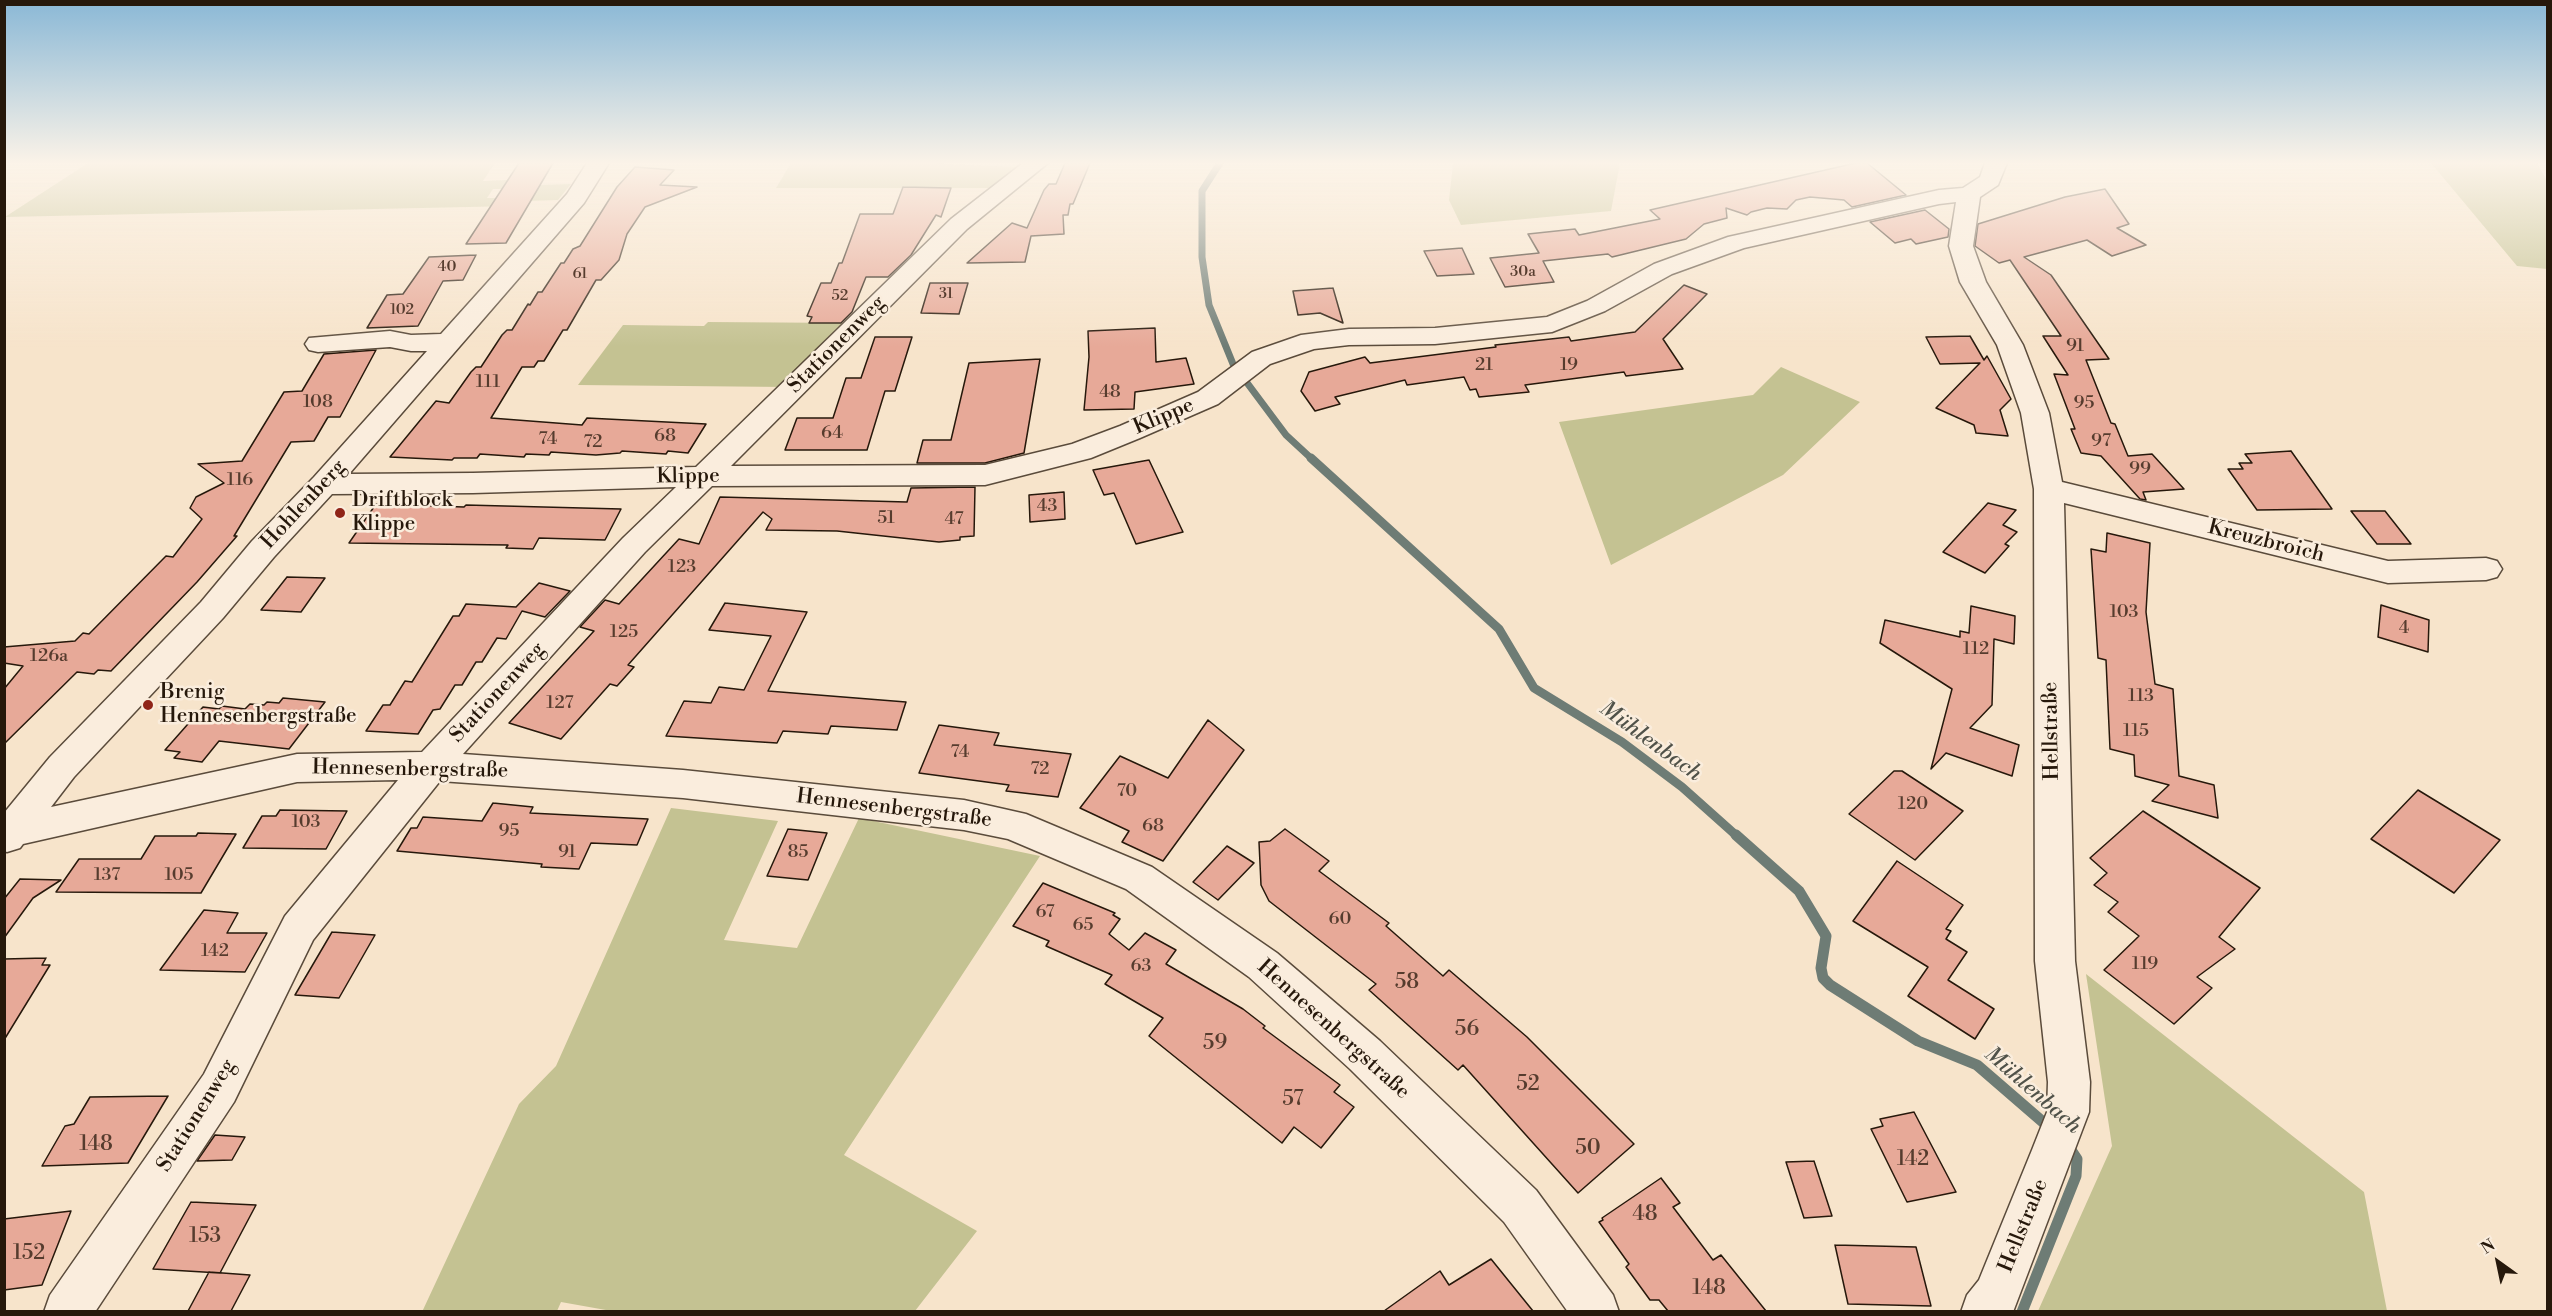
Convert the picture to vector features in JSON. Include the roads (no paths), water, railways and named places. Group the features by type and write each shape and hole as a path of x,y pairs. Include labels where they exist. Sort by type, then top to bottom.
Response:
{"street":[{"name":"Hohlenberg","path":"8,836 62,767 212,610 263,549 451,342 553,224"},
{"name":"Stationenweg","path":"67,1311 219,1088 299,928 431,766 634,545 959,224"},
{"name":"Klippe","path":"324,484 473,483 706,476 985,475 1081,451 1208,398 1262,358 1310,341 1349,336 1435,336 1552,324 1596,306 1663,269 1737,242 1818,224"},
{"name":"Hellstraße","path":"1964,224 1961,246 1973,282 2010,345 2035,413 2049,489 2055,961 2069,1082 2061,1131 1996,1296 1984,1311"},
{"path":"318,344 390,339 411,343 451,342"},
{"name":"Kreuzbroich","path":"2049,489 2388,572 2486,569"},
{"name":"Hennesenbergstraße","path":"8,836 297,768 431,766 672,783 964,815 1014,825 1139,878 1263,965 1365,1055 1520,1206 1596,1311"}],"waterway":[{"name":"Mühlenbach","path":"1202,224 1202,257 1209,305 1233,364 1286,435 1313,460"},
{"name":"Mühlenbach","path":"1311,458 1499,629 1534,688 1622,742 1682,787 1738,837"},
{"name":"Mühlenbach","path":"1736,835 1799,891 1826,936 1821,968 1823,978 1830,985 1918,1041 1977,1065 2051,1129"},
{"name":"Mühlenbach","path":"2022,1312 2076,1176 2077,1159 2067,1144"}],"place":[{"name":"Driftblock Klippe","path":"340,513"},
{"name":"Brenig Hennesenbergstraße","path":"148,705"}]}
